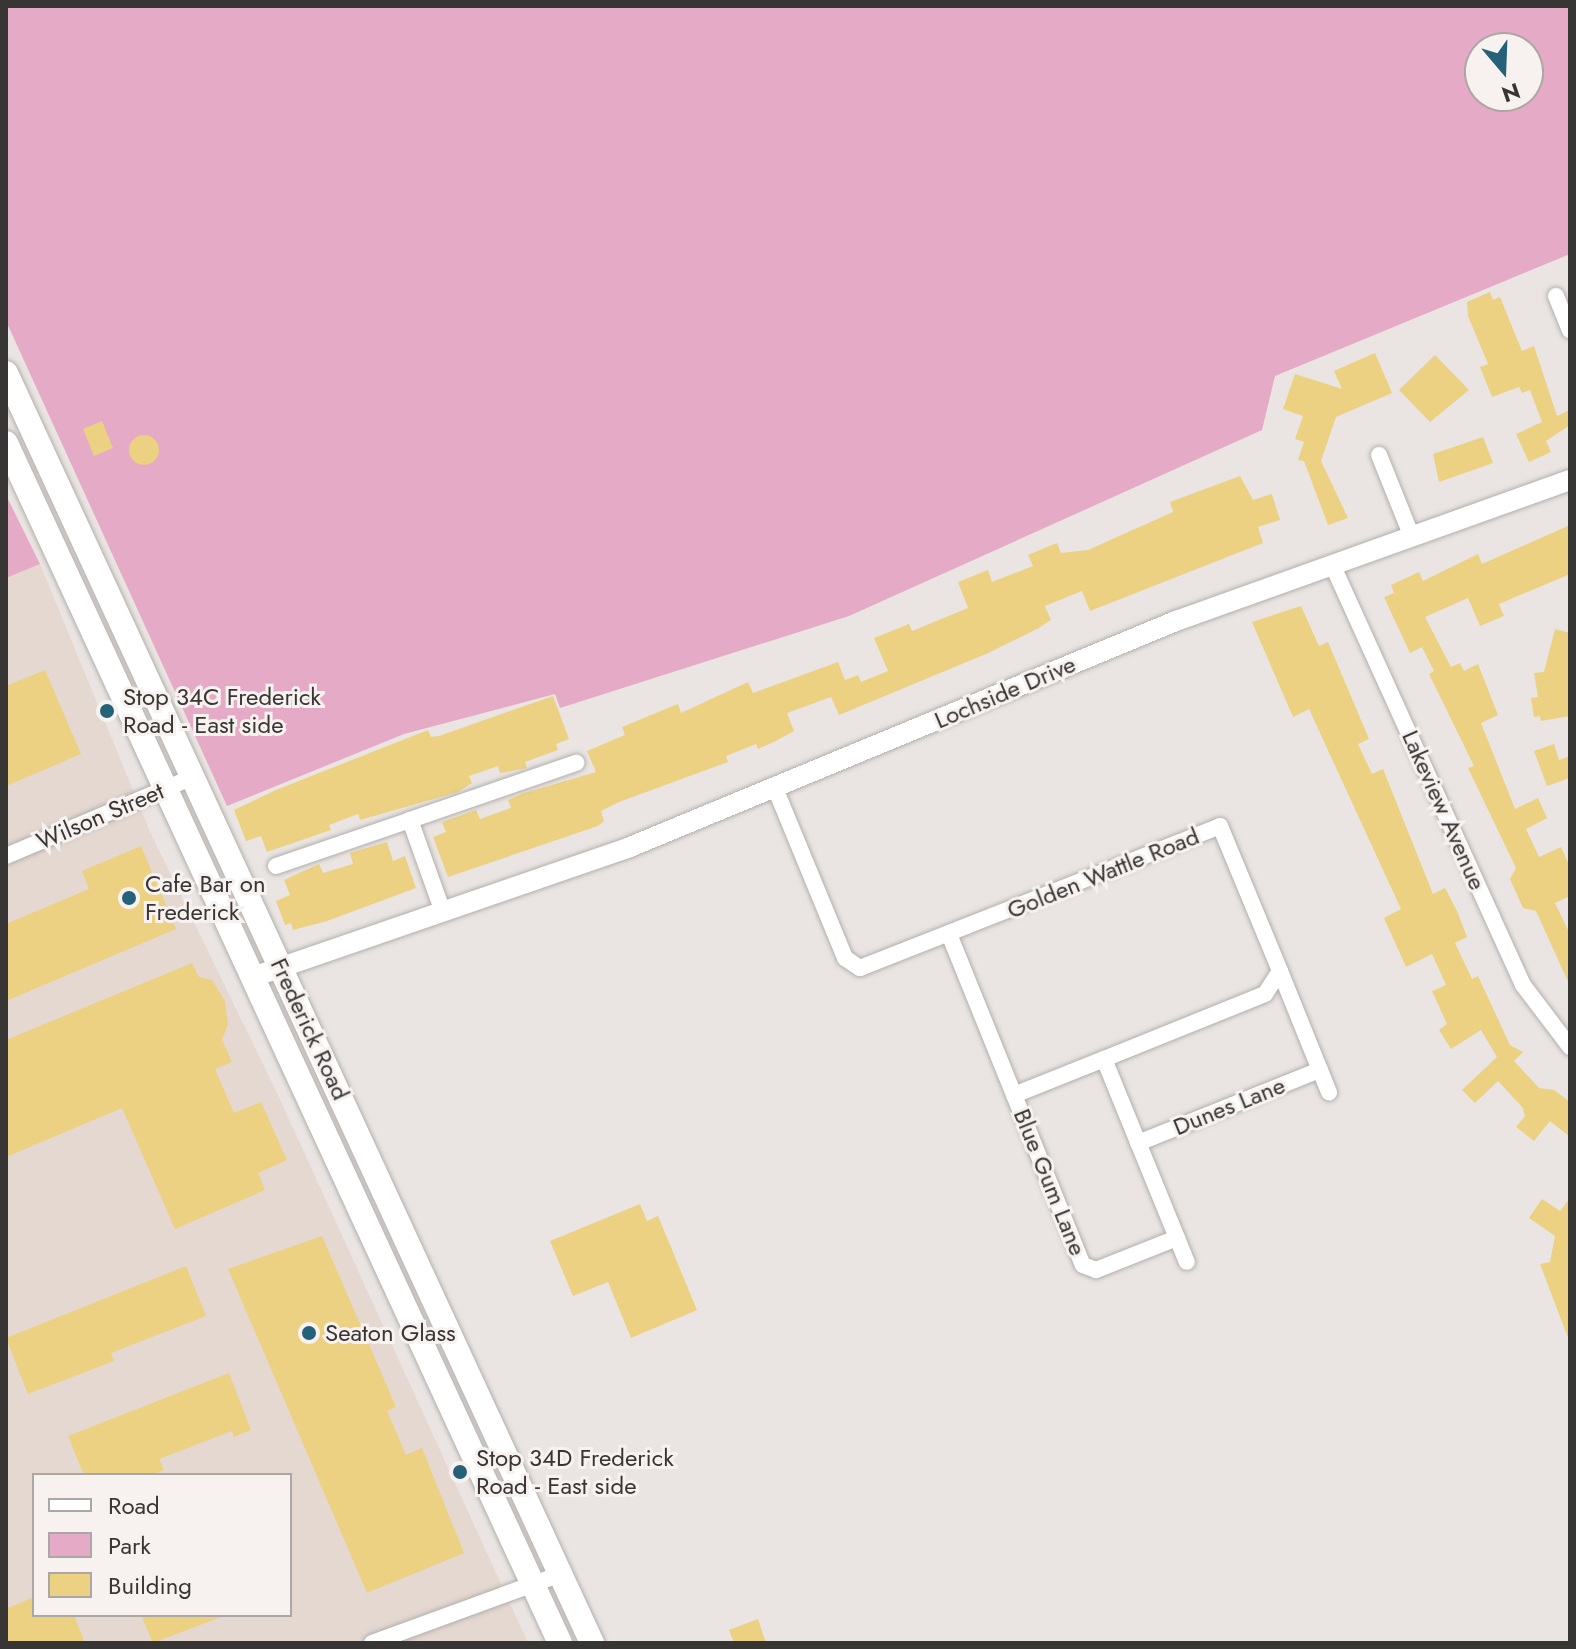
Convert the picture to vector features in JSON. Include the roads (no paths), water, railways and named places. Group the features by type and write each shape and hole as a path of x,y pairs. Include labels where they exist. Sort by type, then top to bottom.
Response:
{"main road":[{"name":"Frederick Road","path":"6,373 592,1643"},
{"name":"Frederick Road","path":"6,443 560,1643"}],"street":[{"path":"1556,296 1570,330"},
{"path":"1379,455 1412,537"},
{"name":"Lochside Drive","path":"253,977 630,847 1176,621 1570,480"},
{"name":"Lakeview Avenue","path":"1332,564 1523,985 1570,1047"},
{"path":"276,866 576,763"},
{"name":"Wilson Street","path":"6,856 193,777"},
{"name":"Golden Wattle Road","path":"775,788 845,958 860,968 1220,826 1280,971"},
{"path":"410,820 443,912"},
{"name":"Blue Gum Lane","path":"949,934 1083,1265 1096,1270 1177,1238"},
{"path":"1187,1262 1104,1059 1265,994 1280,971"},
{"path":"1280,971 1329,1092"},
{"name":"Blue Gum Lane","path":"1014,1095 1104,1059"},
{"name":"Dunes Lane","path":"1138,1143 1320,1070"},
{"path":"372,1643 561,1574"}],"place":[{"name":"Stop 34C Frederick Road - East side","path":"107,711"},
{"name":"Cafe Bar on Frederick","path":"129,898"},
{"name":"Seaton Glass","path":"309,1333"},
{"name":"Stop 34D Frederick Road - East side","path":"460,1472"}]}
